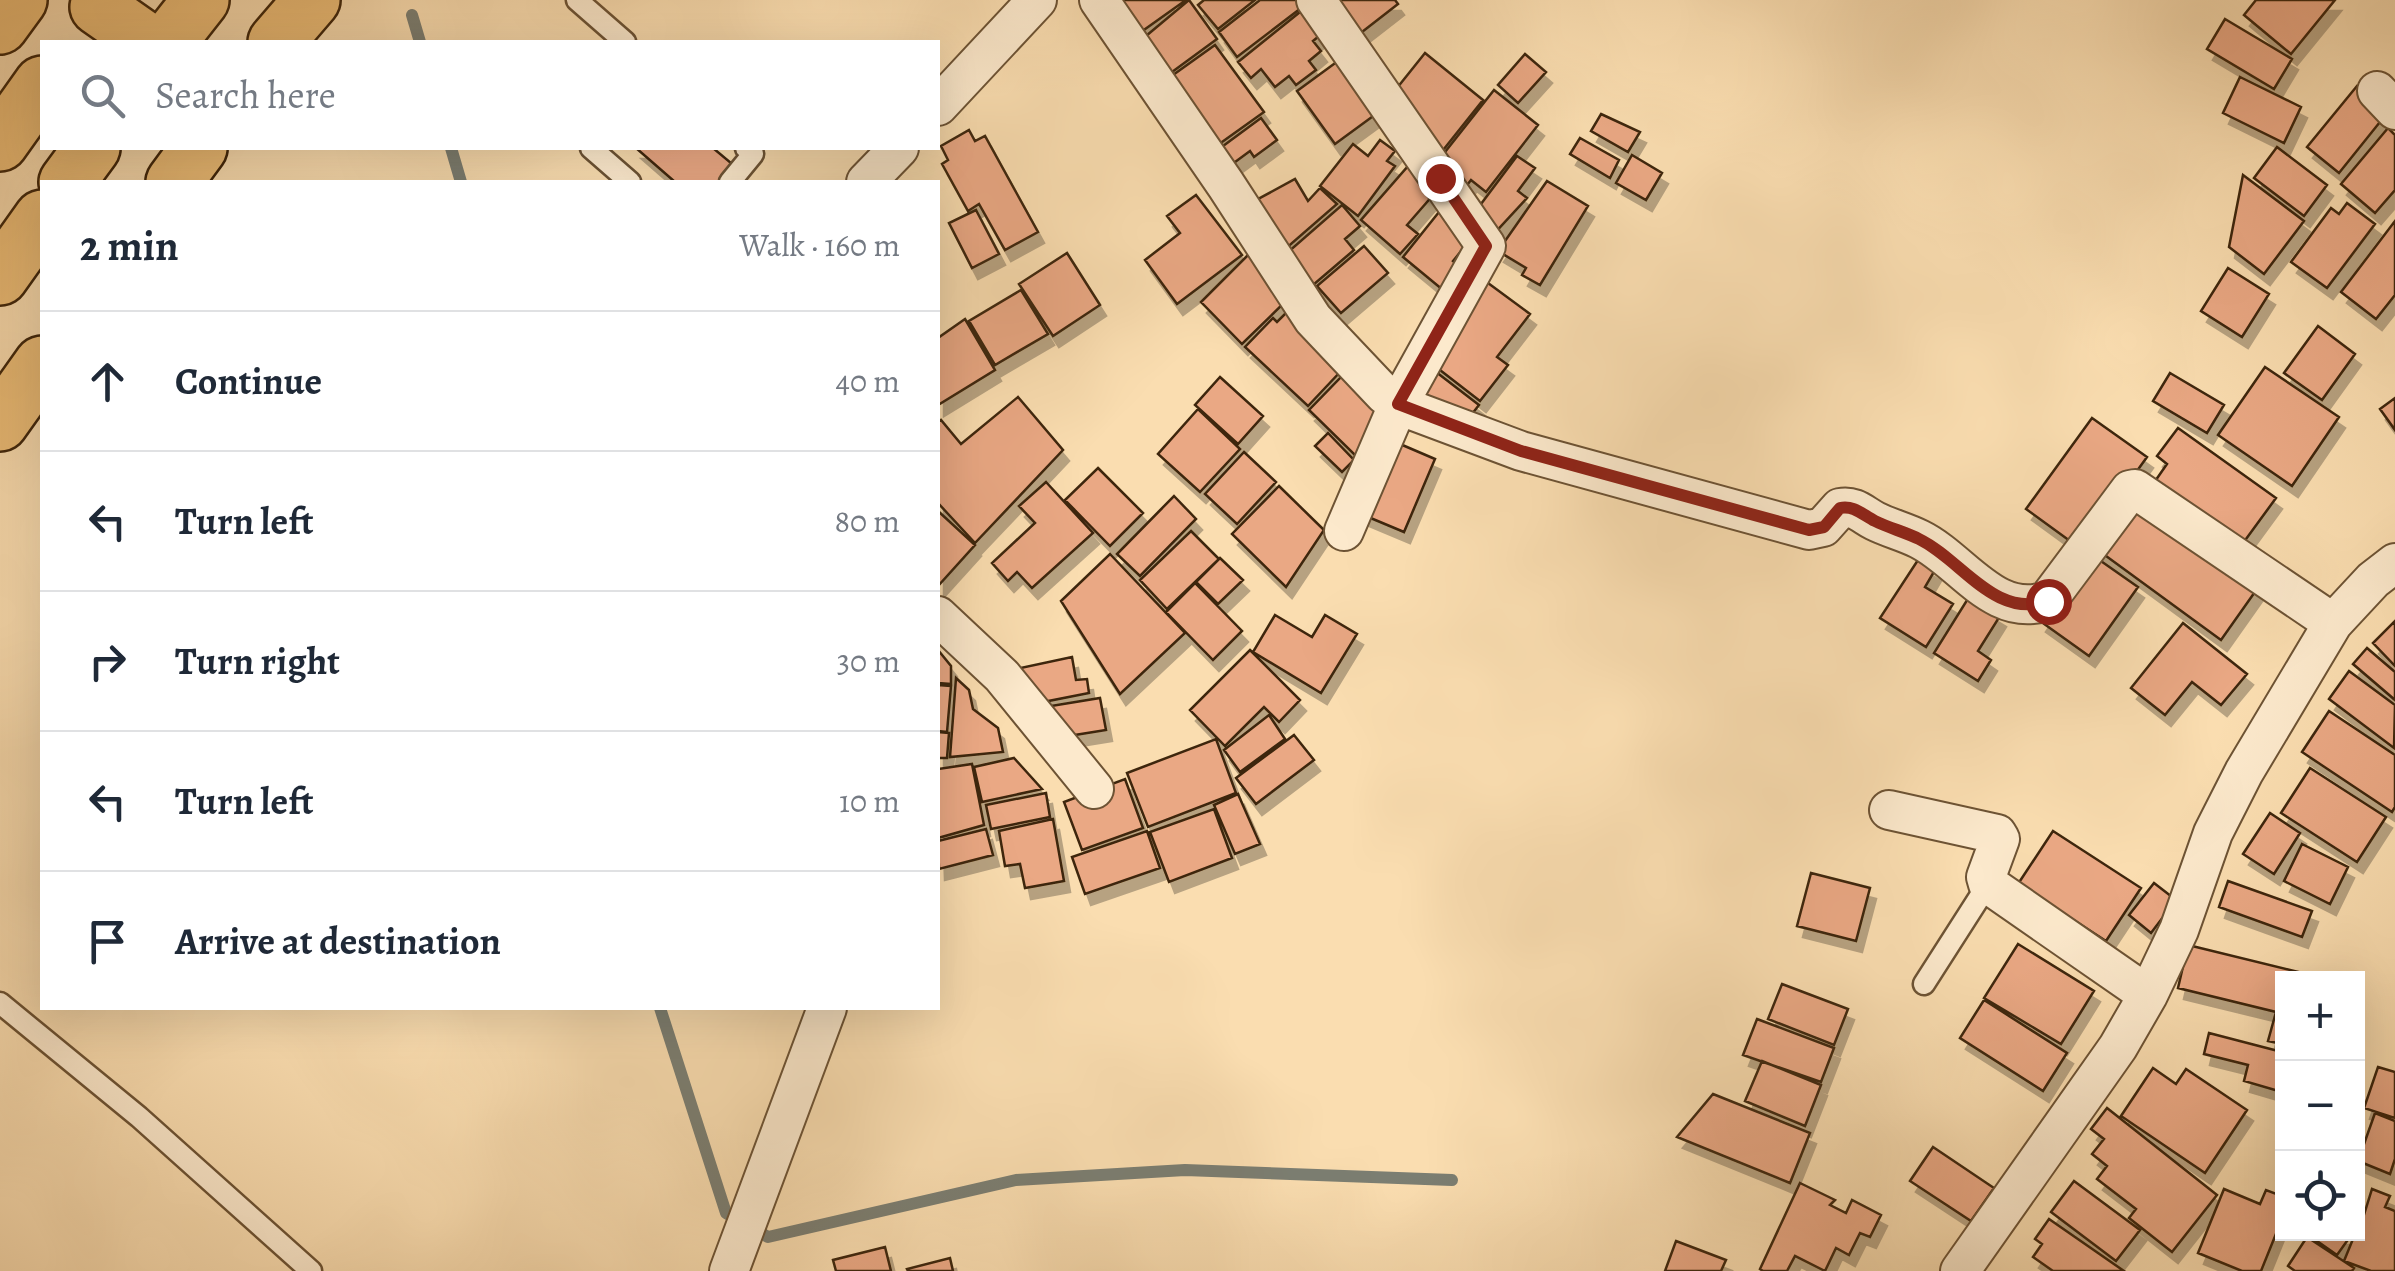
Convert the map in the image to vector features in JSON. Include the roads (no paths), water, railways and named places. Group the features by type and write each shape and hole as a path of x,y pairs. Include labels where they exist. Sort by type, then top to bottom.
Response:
{"main road":[{"path":"0,26 18,0"},
{"path":"170,40 201,0"},
{"path":"278,40 312,0"},
{"path":"91,16 144,40"},
{"path":"0,143 40,87"},
{"path":"69,180 91,150"},
{"path":"175,180 198,150"},
{"path":"0,278 40,221"},
{"path":"0,423 40,367"}],"street":[{"path":"940,104 1037,0"},
{"path":"1098,0 1313,319 1357,368 1398,404 1521,451 1809,530 1824,527 1846,506 1910,536 1996,596 2021,606 2048,601 2130,490 2135,489 2333,624"},
{"path":"1316,0 1486,246 1398,404 1344,530"},
{"path":"868,180 897,150"},
{"path":"1960,1271 2118,1047 2179,930 2213,833 2244,772 2333,624 2373,580 2395,563"},
{"path":"940,618 1002,676 1094,789"},
{"path":"1889,810 1997,834 2000,839 1986,877 1988,884 2148,994"},
{"path":"735,1257 826,1010"}],"lane":[{"path":"577,0 623,40"},
{"path":"593,150 628,180"},
{"path":"732,180 753,154 748,150"},
{"path":"1924,984 1988,884"},
{"path":"0,1003 139,1117 311,1271"}],"waterway":[{"path":"412,15 419,40"},
{"path":"452,150 460,180"},
{"path":"661,1010 726,1213 768,1237 1016,1180 1185,1170 1452,1180"}]}
